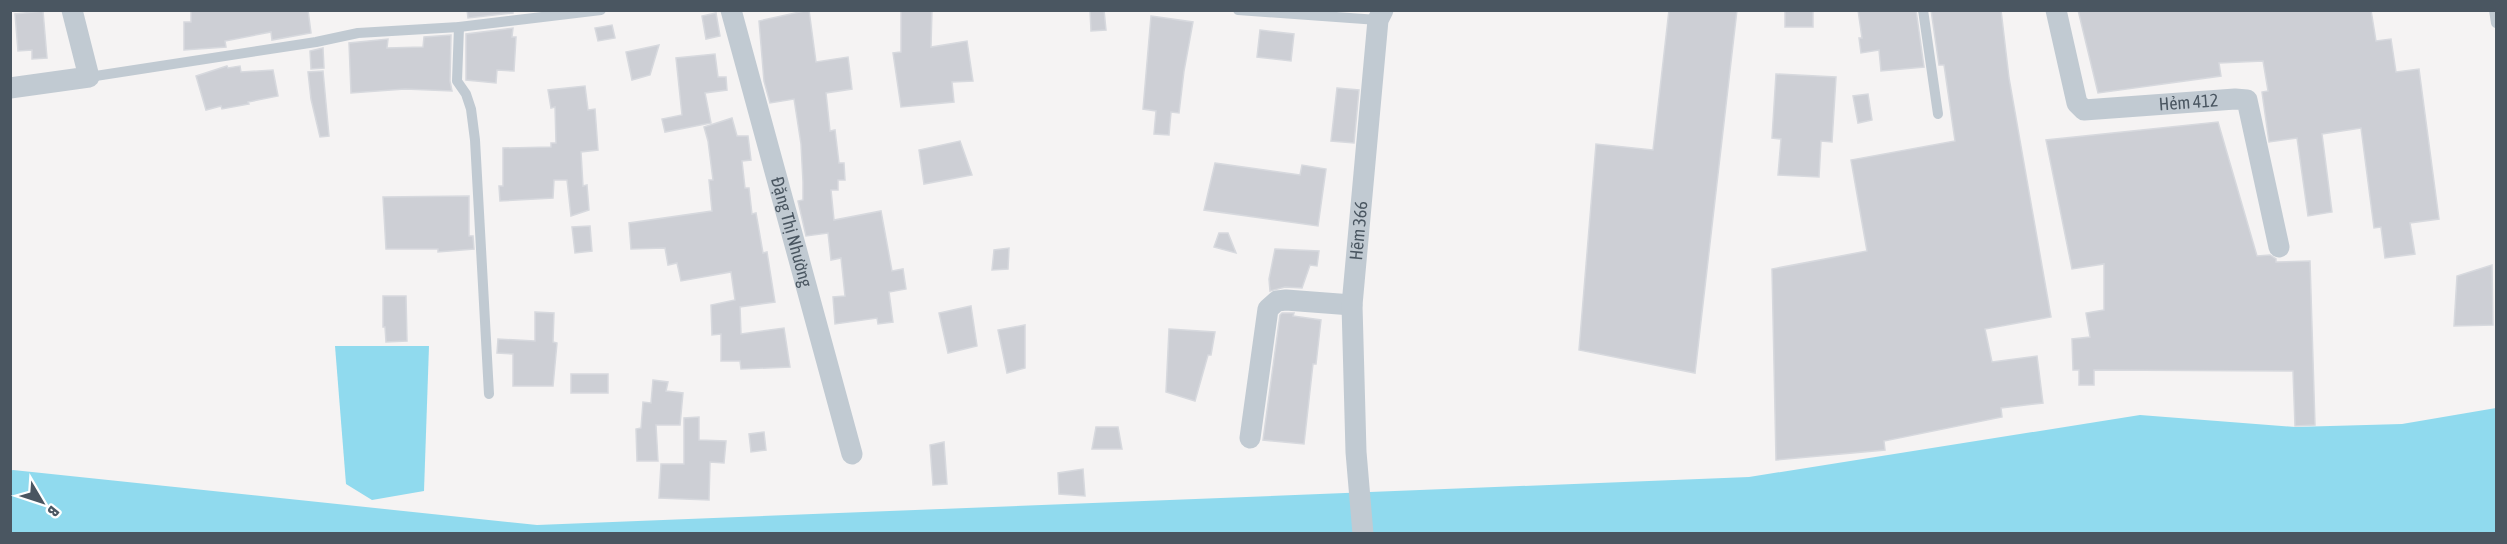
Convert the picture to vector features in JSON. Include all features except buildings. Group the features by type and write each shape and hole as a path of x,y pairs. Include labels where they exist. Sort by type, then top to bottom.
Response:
{"street":[{"path":"10,88 89,77 72,10"},
{"name":"Đặng Thị Nhường","path":"731,10 852,454"},
{"name":"Hẻm 412","path":"2056,10 2077,103 2084,110 2247,100 2279,247"},
{"name":"Hẽm 366","path":"1363,534 1356,452 1352,305 1381,15"},
{"path":"1250,438 1268,309 1277,301 1286,300 1352,305"}],"lane":[{"path":"89,77 316,42 358,33 459,27 601,10"},
{"path":"1238,10 1381,15"},
{"path":"1923,10 1938,114"},
{"path":"2494,10 2496,23"},
{"path":"459,27 457,81 466,94 471,109 475,140 489,394"}],"water":[{"path":"335,346 429,346 424,491 372,500 346,484"},
{"path":"2496,408 2496,533 11,534 10,471 13,470 537,525 1749,477 2140,415 2295,427 2402,424"}]}
